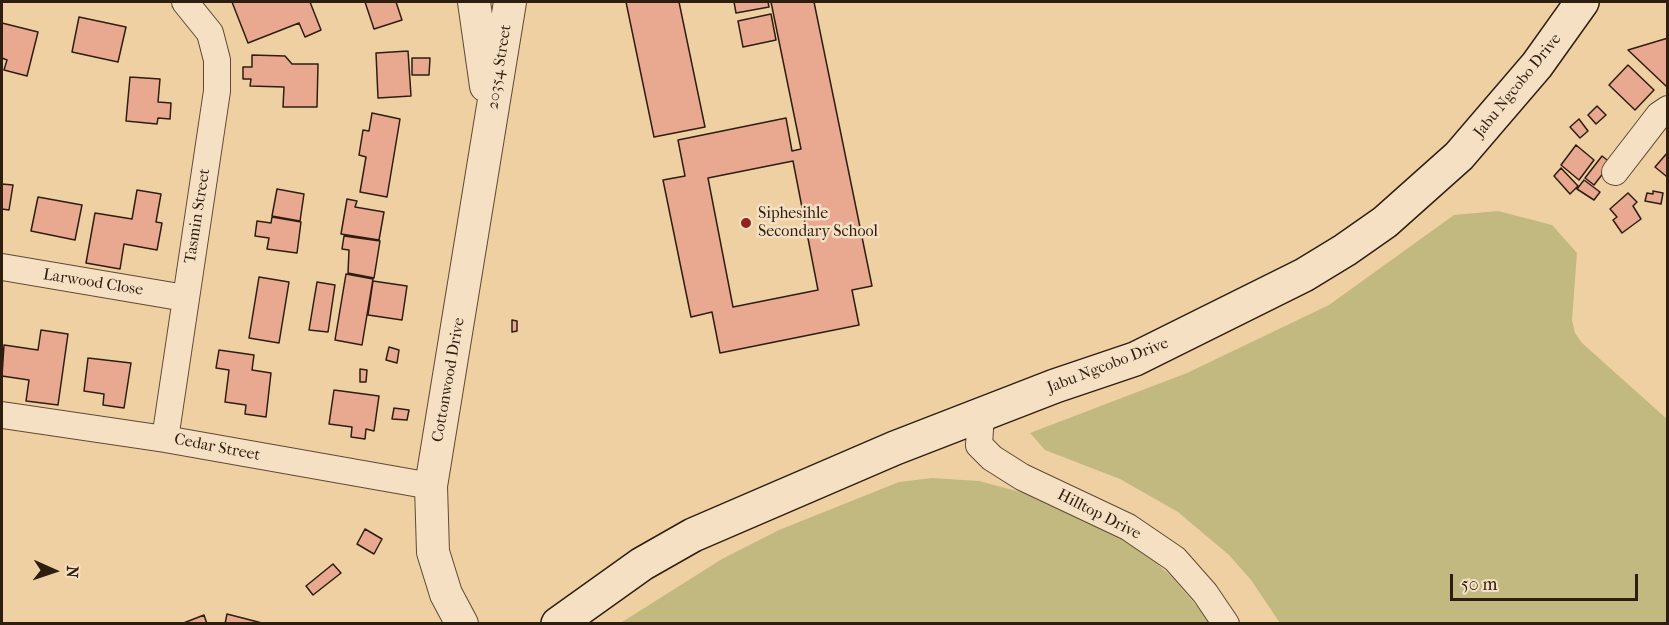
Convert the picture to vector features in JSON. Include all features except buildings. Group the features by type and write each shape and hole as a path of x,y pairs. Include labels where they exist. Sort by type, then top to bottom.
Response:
{"main road":[{"name":"Jabu Ngcobo Drive","path":"558,624 642,564 693,536 807,484 981,414 1135,359 1304,275 1346,250 1385,222 1459,156 1537,65 1582,2"}],"street":[{"name":"Tasmin Street","path":"165,438 217,91 217,60 210,33 185,2"},
{"path":"474,2 484,66 490,132"},
{"name":"20354 Street","path":"490,132 510,2"},
{"path":"1615,172 1659,115 1668,109"},
{"name":"Cottonwood Drive","path":"462,624 446,594 433,552 431,486 490,132"},
{"name":"Larwood Close","path":"2,267 185,298"},
{"name":"Hilltop Drive","path":"981,414 979,445 992,458 1022,477 1128,527 1175,559 1205,593 1226,624"},
{"name":"Cedar Street","path":"2,415 165,438 431,486"}],"shaded area":[{"path":"1498,211 1552,225 1577,253 1572,320 1575,333 1582,343 1667,419 1667,623 1280,623 1251,580 1229,555 1178,512 1120,479 1045,450 1030,433 1187,373 1329,305 1454,215"},
{"path":"932,478 979,481 1039,497 1095,520 1146,554 1171,576 1211,623 619,624 722,559 779,530 899,482"}],"place":[{"name":"Siphesihle Secondary School","path":"746,223"}]}
